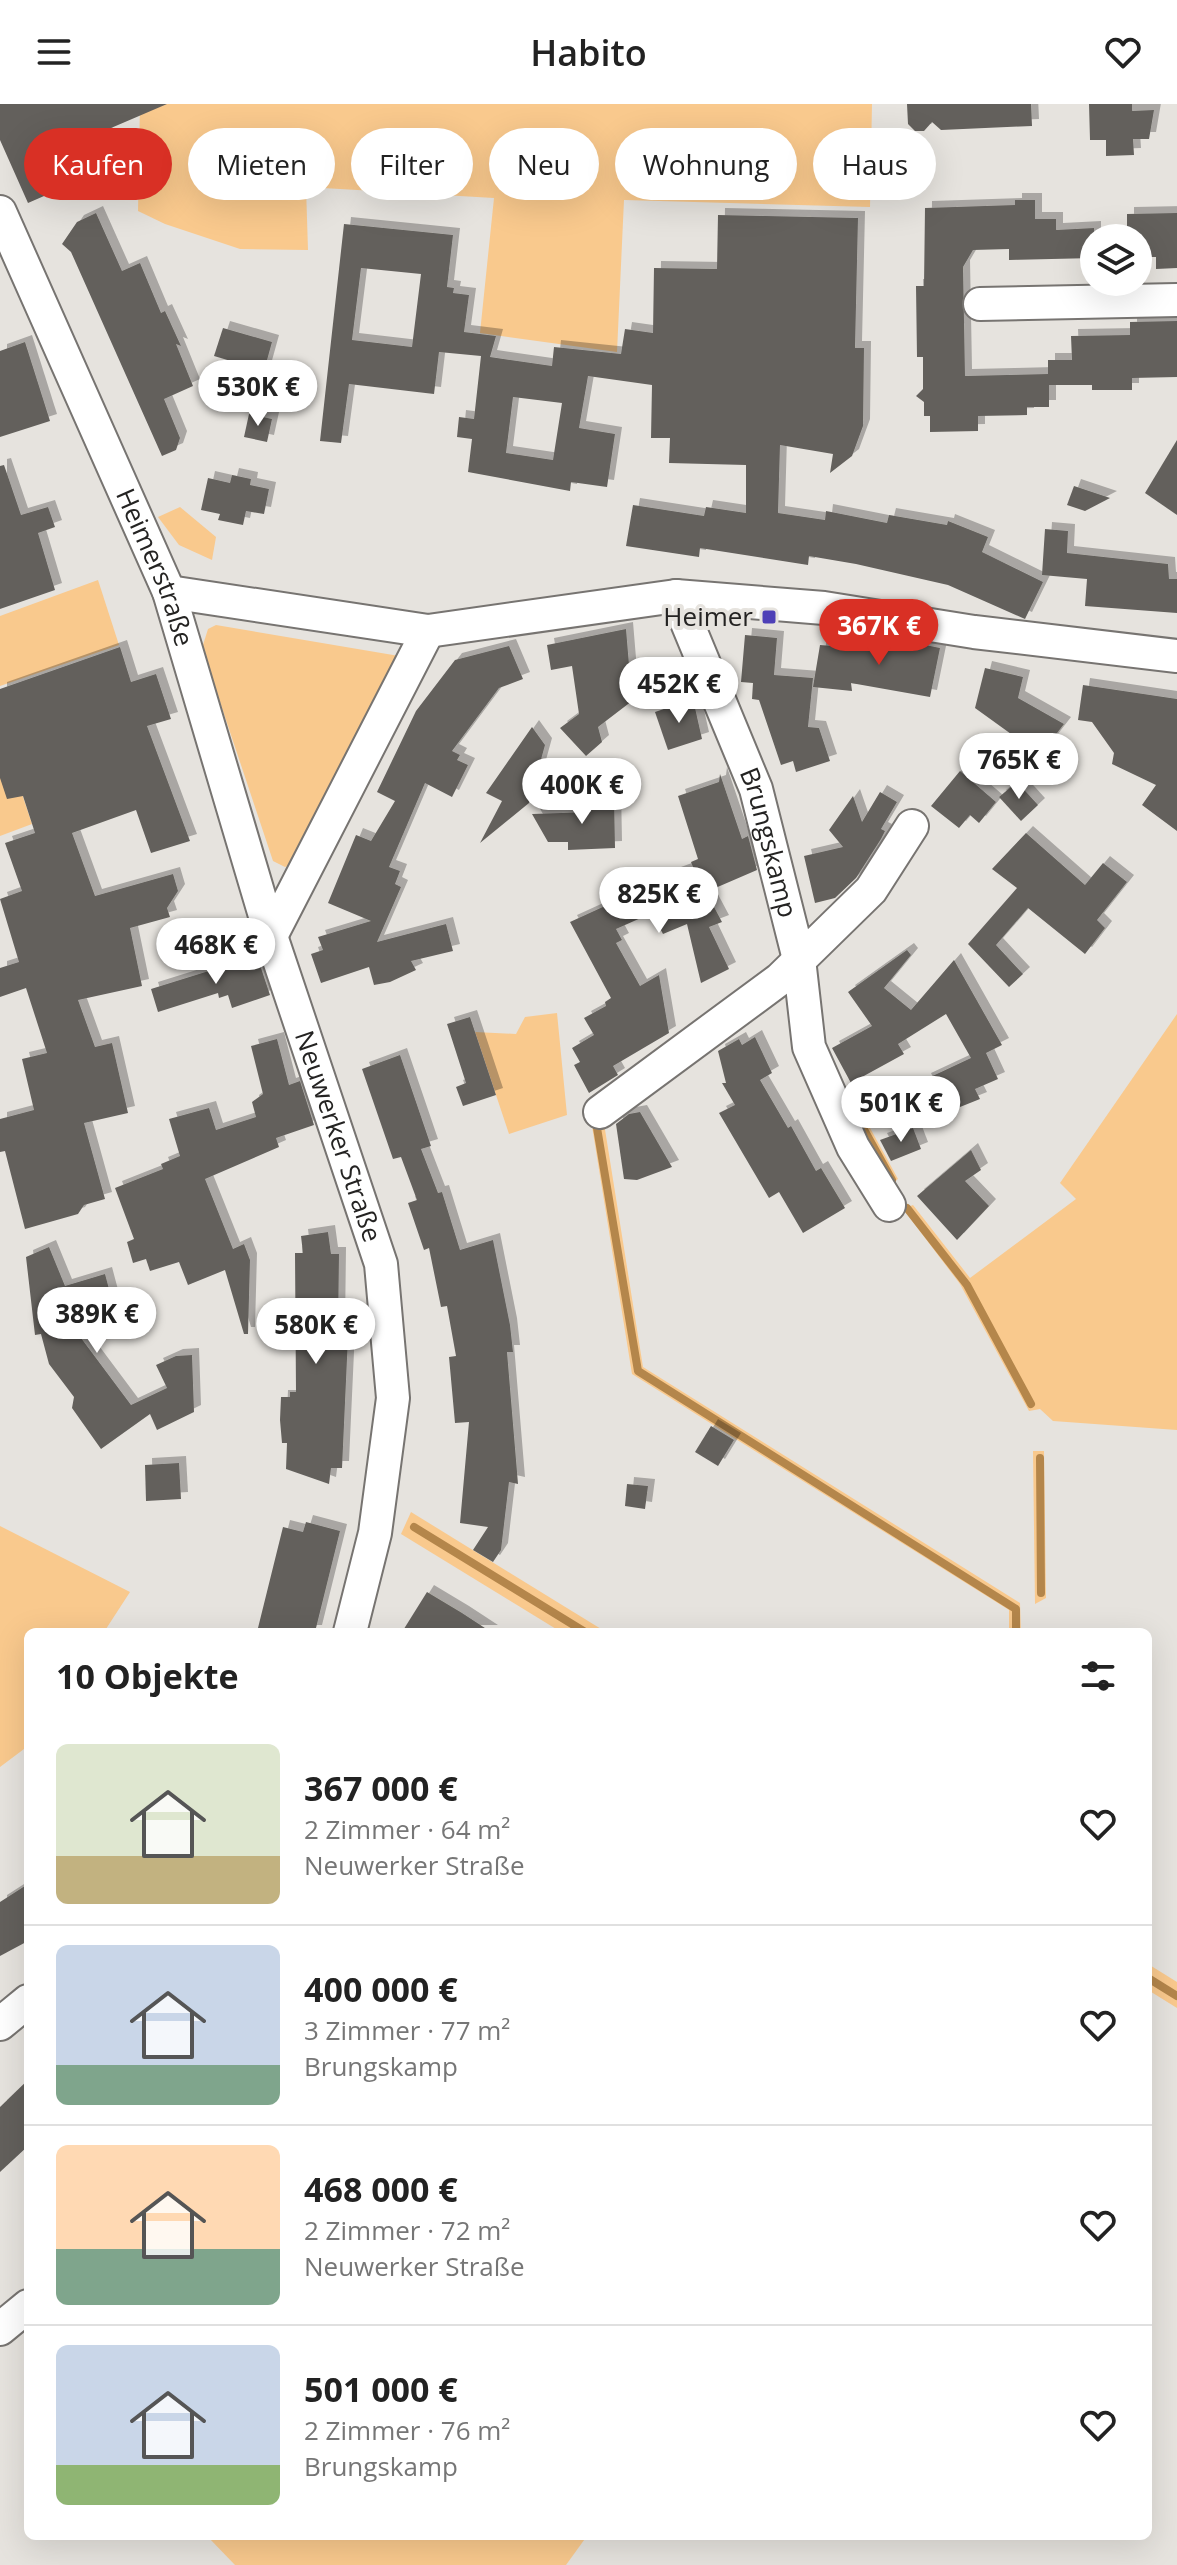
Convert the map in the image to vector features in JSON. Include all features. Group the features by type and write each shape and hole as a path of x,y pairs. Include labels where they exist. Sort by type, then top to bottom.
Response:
{"street":[{"name":"Heimerstraße","path":"0,212 169,592 271,936"},
{"path":"980,304 1177,300"},
{"path":"169,592 428,631 676,596 824,608 974,632 1177,656"},
{"name":"Brungskamp","path":"676,596 756,789 799,959 809,1047 853,1147 889,1205"},
{"path":"271,936 428,631"},
{"name":"Brungskamp","path":"600,1112 780,979 871,890 912,826"},
{"name":"Neuwerker Straße","path":"271,936 381,1264 393,1398 375,1533 351,1628"},
{"path":"0,2024 24,2004"},
{"path":"0,2329 24,2309"}],"shaded area":[{"path":"140,104 872,104 872,128 813,128 813,200 870,200 870,207 624,200 617,352 480,333 494,200 599,200 599,128 489,128 489,198 473,197 473,128 351,128 351,190 335,189 335,128 188,128 188,200 306,200 308,250 240,249 165,224 138,211 138,200 172,200 172,128 140,128"},
{"path":"180,507 216,537 212,560 179,545 158,517"},
{"path":"98,580 119,645 0,686 0,616"},
{"path":"216,625 399,656 303,860 285,867 273,861 202,648 208,629"},
{"path":"0,728 32,824 0,836"},
{"path":"557,1013 567,1115 509,1134 475,1032 516,1034 525,1017"},
{"path":"1177,1014 1177,1430 1053,1421 1040,1409 1029,1411 960,1284 903,1209 913,1205 970,1278 1076,1199 1060,1183"},
{"path":"859,1108 898,1179 888,1185 850,1114"},
{"path":"603,1117 643,1367 1020,1603 1021,1628 1009,1628 1009,1610 632,1374 591,1120"},
{"path":"1033,1451 1044,1451 1046,1598 1035,1604"},
{"path":"411,1512 600,1628 554,1628 401,1534"},
{"path":"0,1526 130,1592 107,1628 24,1628 24,1749 0,1767"},
{"path":"1152,1966 1177,1982 1177,2008 1152,1992"},
{"path":"211,2540 584,2540 566,2565 235,2565"}],"building":[{"path":"0,104 167,104 111,128 24,128 24,194 0,140"},
{"path":"907,104 1031,104 1032,126 941,130 932,122 927,128 912,128 908,124"},
{"path":"1089,104 1132,104 1132,111 1154,110 1149,139 1133,139 1134,155 1106,156 1106,140 1090,140"},
{"path":"1015,200 1035,200 1035,219 1056,219 1056,230 1080,229 1080,258 1009,260 1009,249 973,250 963,267 965,376 1048,374 1048,360 1072,360 1071,336 1130,335 1130,322 1177,321 1177,377 1132,378 1132,390 1092,390 1092,385 1049,385 1049,407 1027,407 1027,415 978,416 978,431 930,432 930,416 924,416 924,402 916,396 923,389 923,357 917,357 916,286 924,286 925,208 1015,205"},
{"path":"96,213 122,271 140,263 161,313 165,311 181,346 176,344 193,386 164,399 180,438 176,450 162,456 71,252 62,244 77,222"},
{"path":"1177,213 1177,268 1156,269 1156,257 1152,257 1152,224 1127,224 1127,214"},
{"path":"718,215 858,218 855,348 864,348 863,426 852,456 830,473 833,454 780,445 778,513 825,520 826,511 887,523 889,515 947,525 948,521 988,537 982,552 1043,582 1025,619 948,585 856,564 809,556 808,565 700,548 699,557 626,546 633,505 704,516 706,507 746,513 746,465 669,463 670,438 651,438 652,385 588,376 579,428 615,434 607,487 571,482 570,491 468,472 472,439 457,437 459,417 474,419 481,356 439,352 434,394 349,384 341,443 320,441 344,224 453,235 447,287 454,288 453,293 469,295 464,332 496,336 490,357 552,366 554,347 621,354 625,329 653,333 654,268 717,269","holes":["361,268 421,274 412,347 352,340","513,397 562,403 553,460 506,453"]},
{"path":"223,328 272,342 264,371 214,356"},
{"path":"25,342 50,421 0,437 0,351"},
{"path":"249,414 272,419 267,442 244,437"},
{"path":"1177,440 1177,515 1145,493"},
{"path":"4,465 21,515 48,507 55,527 38,533 55,590 0,609 0,466"},
{"path":"232,475 251,479 250,485 269,489 264,514 246,511 243,525 218,520 220,514 201,510 208,478 230,483"},
{"path":"1074,486 1110,498 1085,511 1067,505"},
{"path":"1045,529 1068,531 1067,553 1168,564 1169,579 1177,579 1177,613 1085,606 1087,579 1042,575"},
{"path":"626,629 632,701 598,727 602,742 586,756 560,728 579,714 572,666 551,670 547,645"},
{"path":"745,635 777,638 774,675 813,678 808,727 819,728 830,761 796,772 793,761 781,765 759,700 752,699 753,683 741,682"},
{"path":"891,638 940,648 930,697 851,683 852,691 813,687 820,645 868,649 869,640 890,642"},
{"path":"509,646 523,679 499,688 452,751 460,755 457,760 468,765 452,797 425,783 389,867 400,871 395,884 401,887 377,942 446,924 453,951 411,961 416,970 390,982 374,985 369,967 321,983 311,954 323,950 318,937 371,921 328,903 356,835 371,841 395,801 377,792 416,711 455,660"},
{"path":"120,647 131,682 156,674 171,719 147,726 190,841 151,853 136,810 72,833 95,896 173,874 178,891 167,908 170,917 130,928 142,986 78,1000 95,1047 112,1043 128,1113 84,1123 105,1199 84,1205 78,1214 25,1229 5,1151 0,1152 0,1119 34,1110 22,1059 47,1053 26,988 0,997 0,968 19,962 0,899 22,891 5,843 35,833 23,796 7,799 0,778 0,689"},
{"path":"985,668 1023,677 1018,698 1064,724 1040,755 975,708"},
{"path":"1083,685 1177,699 1177,831 1142,805 1156,785 1112,764 1114,753 1092,722 1078,720"},
{"path":"693,699 702,739 668,750 655,712"},
{"path":"532,727 545,745 529,803 480,843 502,801 486,793"},
{"path":"960,771 996,802 979,823 970,815 959,828 931,806"},
{"path":"720,774 742,839 748,836 757,870 706,892 722,922 709,927 729,969 701,983 687,924 663,934 652,913 616,929 622,940 616,943 640,986 659,975 669,1033 613,1066 618,1075 589,1093 574,1065 580,1062 572,1048 594,1035 584,1018 606,1006 605,1002 611,998 570,922 605,906 603,902 617,895 693,867 691,862 698,859 678,796 719,782"},
{"path":"1017,782 1038,805 1021,821 999,797"},
{"path":"880,792 897,802 881,829 885,831 881,839 856,878 835,898 815,903 804,856 843,847 829,830 853,796 862,822"},
{"path":"614,796 615,848 568,850 568,842 548,842 532,814 591,812 591,797"},
{"path":"1026,833 1085,885 1103,863 1127,882 1097,920 1105,928 1085,954 1028,908 996,945 1023,974 1009,987 968,944 1017,888 992,869"},
{"path":"907,950 911,955 884,988 911,1010 954,960 1002,1045 986,1053 998,1079 975,1089 980,1099 940,1115 924,1080 971,1058 946,1014 898,1044 904,1054 851,1083 832,1048 872,1026 848,992"},
{"path":"257,956 270,995 232,1008 228,995 219,998 218,993 158,1012 151,989"},
{"path":"470,1017 496,1095 463,1106 456,1087 466,1083 447,1024"},
{"path":"755,1037 772,1073 760,1080 816,1171 821,1168 845,1208 803,1233 779,1192 769,1198 719,1113 735,1105 722,1083 726,1083 718,1051 739,1039 742,1045"},
{"path":"277,1039 289,1085 300,1081 314,1125 276,1138 279,1147 205,1179 233,1249 244,1244 250,1260 248,1334 244,1334 225,1270 188,1285 179,1262 150,1271 146,1259 133,1263 127,1242 134,1239 115,1188 163,1169 161,1164 180,1156 169,1119 209,1108 216,1130 256,1117 252,1102 263,1094 251,1046"},
{"path":"400,1055 431,1146 421,1149 438,1193 442,1192 460,1250 493,1240 510,1325 513,1352 507,1352 518,1484 509,1482 501,1550 493,1562 473,1550 488,1527 460,1523 469,1422 455,1423 449,1357 456,1356 447,1306 441,1307 429,1248 424,1250 408,1203 417,1200 401,1157 393,1159 362,1069"},
{"path":"640,1112 672,1167 637,1180 624,1179 616,1124 629,1114"},
{"path":"913,1128 921,1149 891,1161 880,1140"},
{"path":"971,1150 981,1170 965,1181 989,1206 957,1240 917,1196"},
{"path":"328,1232 331,1254 339,1254 338,1334 348,1337 342,1468 331,1468 329,1484 286,1469 287,1443 282,1443 280,1420 281,1397 290,1397 290,1392 296,1392 295,1253 303,1253 301,1236"},
{"path":"49,1247 65,1286 105,1274 118,1323 78,1334 131,1405 167,1388 156,1365 176,1356 192,1355 194,1412 157,1430 150,1414 101,1449 72,1408 74,1397 49,1364 41,1334 35,1335 26,1257"},
{"path":"711,1426 734,1440 718,1466 695,1452"},
{"path":"179,1463 181,1499 146,1501 145,1465"},
{"path":"627,1484 648,1486 645,1509 625,1506"},
{"path":"306,1522 340,1531 316,1628 258,1628 283,1527 303,1532"},
{"path":"427,1592 485,1628 404,1628"},
{"path":"24,1887 24,1943 0,1956 0,1902"},
{"path":"24,2084 24,2150 0,2172 0,2107"}],"waterway":[{"path":"857,1117 892,1180"},
{"path":"597,1128 638,1371 1016,1609 1016,1628"},
{"path":"907,1208 967,1285 1031,1404"},
{"path":"1040,1458 1041,1593"},
{"path":"414,1527 578,1628"},
{"path":"1152,1980 1177,1996"}],"place":[{"name":"Heimer","path":"769,617"}]}
